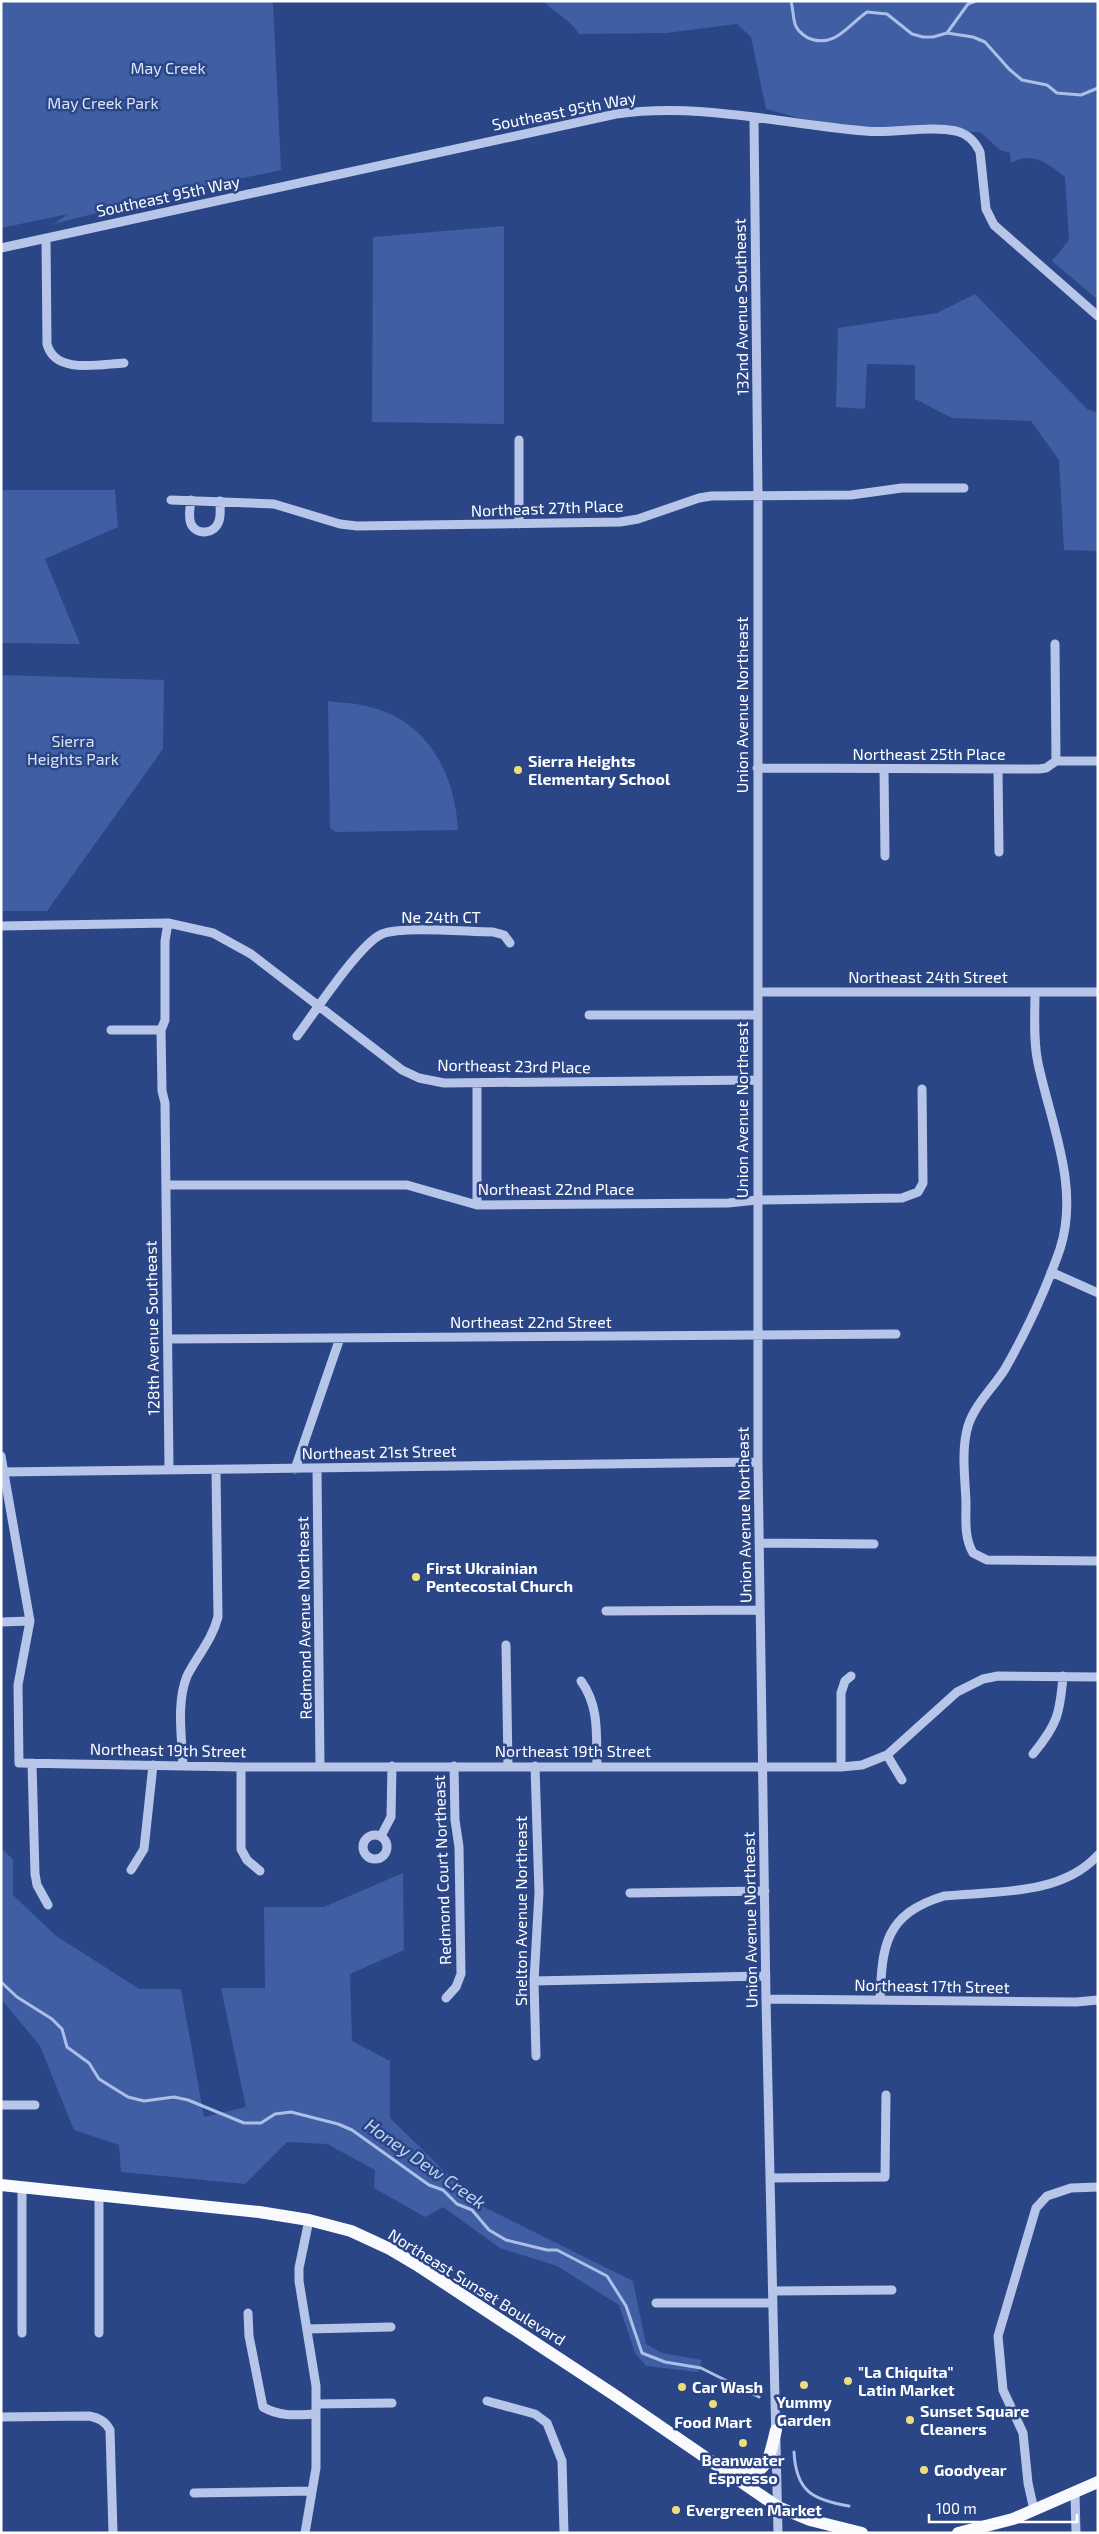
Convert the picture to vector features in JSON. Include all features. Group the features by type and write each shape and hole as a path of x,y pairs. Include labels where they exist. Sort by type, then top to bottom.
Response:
{"main road":[{"name":"Northeast Sunset Boulevard","path":"1,2185 99,2194 309,2220 351,2231 390,2249 613,2394 778,2507 810,2520 862,2533"},
{"path":"726,2472 742,2475 758,2472 768,2458 776,2430"},
{"path":"958,2533 990,2526 1034,2510 1075,2494 1098,2482"}],"street":[{"name":"Southeast 95th Way","path":"1,248 616,114 676,109 865,131 945,130 965,134 976,144 980,152 986,208 994,225 1098,316"},
{"name":"132nd Avenue Southeast","path":"754,118 758,496"},
{"path":"46,238 47,344 52,358 73,365 124,363"},
{"path":"519,440 519,524"},
{"name":"Northeast 27th Place","path":"170,500 274,504 348,526 519,524 620,522 638,519 698,498 851,495 902,488 964,488"},
{"name":"Union Avenue Northeast","path":"758,496 758,1462 766,1999 778,2533"},
{"path":"191,500 190,522 196,529 204,532 213,530 218,522 220,502"},
{"path":"1055,644 1056,762"},
{"name":"Northeast 25th Place","path":"757,768 998,770 1039,769 1046,768 1056,762 1098,761"},
{"path":"884,769 885,856"},
{"path":"998,770 998,852"},
{"name":"Northeast 23rd Place","path":"1,926 168,923 193,927 227,940 251,954 402,1070 419,1078 444,1083 477,1084 757,1080"},
{"name":"128th Avenue Southeast","path":"168,923 165,941 165,1020 162,1030 166,1186 169,1469"},
{"name":"Ne 24th CT","path":"297,1036 364,948 380,935 388,932 493,932 504,935 510,943"},
{"name":"Northeast 24th Street","path":"758,992 1098,992"},
{"path":"1035,992 1035,1034 1038,1062 1062,1158 1067,1193 1064,1233 1051,1272 1013,1355 980,1403 968,1426 965,1451 966,1538 972,1553 987,1560 998,1562 1098,1561"},
{"path":"588,1015 758,1015"},
{"path":"111,1030 162,1030"},
{"path":"477,1084 477,1205"},
{"name":"Northeast 22nd Place","path":"166,1186 407,1185 477,1205 728,1203 757,1200 902,1198 918,1192 924,1172 922,1089"},
{"path":"1051,1272 1098,1293"},
{"name":"Northeast 22nd Street","path":"168,1339 896,1334"},
{"path":"295,1468 340,1338"},
{"path":"1,1456 30,1621 1,1622"},
{"name":"Northeast 21st Street","path":"3,1472 758,1462"},
{"name":"Redmond Avenue Northeast","path":"317,1468 320,1767"},
{"path":"183,1766 182,1709 184,1686 215,1628 218,1617 216,1470"},
{"path":"759,1543 874,1544"},
{"path":"606,1611 760,1610"},
{"name":"Northeast 19th Street","path":"30,1621 18,1685 19,1763 241,1767 841,1767 862,1765 887,1755 957,1692 970,1685 998,1676 1098,1676"},
{"path":"506,1645 508,1766"},
{"path":"841,1767 841,1693 845,1681 851,1676"},
{"path":"1033,1754 1054,1727 1061,1702 1063,1676"},
{"path":"580,1681 592,1701 596,1713 597,1766"},
{"path":"887,1755 902,1780"},
{"path":"32,1763 35,1874 37,1885 48,1904"},
{"path":"131,1870 144,1849 153,1764"},
{"path":"382,1836 391,1817 392,1766"},
{"name":"Redmond Court Northeast","path":"446,1998 456,1987 461,1974 459,1847 455,1820 454,1766"},
{"name":"Shelton Avenue Northeast","path":"535,1766 539,1894 534,1981 536,2056"},
{"path":"241,1767 241,1849 247,1860 260,1870"},
{"path":"880,2000 883,1952 892,1931 909,1912 930,1900 944,1896 1056,1883 1078,1872 1098,1855"},
{"path":"630,1893 765,1891"},
{"path":"534,1981 766,1976"},
{"name":"Northeast 17th Street","path":"766,1999 1076,2002 1098,2000"},
{"path":"770,2178 885,2176 886,2094"},
{"path":"1,2105 35,2105"},
{"path":"1034,2510 1028,2482 1023,2433 1003,2390 998,2336 1036,2208 1046,2196 1071,2188 1098,2187"},
{"path":"22,2188 22,2333"},
{"path":"99,2194 99,2333"},
{"path":"305,2533 316,2468 314,2372 299,2281 299,2268 309,2220"},
{"path":"773,2291 892,2290"},
{"path":"656,2303 773,2303"},
{"path":"248,2313 249,2336 263,2408 274,2414 282,2415 316,2414"},
{"path":"307,2329 391,2327"},
{"path":"487,2401 535,2414 547,2423 562,2460 564,2533"},
{"path":"316,2404 392,2403"},
{"path":"1,2416 89,2416 98,2418 106,2423 110,2430 113,2533"},
{"path":"194,2492 312,2491"},
{"path":"1075,2494 1076,2533"}],"green space":[{"name":"May Creek Park","path":"1,1 273,1 281,170 182,191 54,224 68,214 1,228"},
{"path":"543,1 1098,1 1098,300 1052,261 1069,240 1065,177 1046,163 1033,158 1026,158 1011,163 1010,153 1000,150 980,132 853,133 766,109 751,37 737,24 666,33 579,34 567,20"},
{"path":"504,226 504,424 372,422 373,237"},
{"path":"975,294 1087,409 1098,413 1098,551 1064,550 1059,460 1031,421 952,418 915,399 915,365 867,364 865,409 836,407 838,328 937,313"},
{"path":"1,490 115,490 118,527 45,559 80,644 1,643"},
{"name":"Sierra Heights Park","path":"1,675 164,680 163,749 47,911 1,911"},
{"path":"328,701 365,706 390,714 408,724 423,737 435,753 444,770 456,809 458,830 336,832 330,828"},
{"path":"1,1847 13,1860 13,1895 55,1935 139,1989 181,1989 204,2117 246,2107 221,1988 265,1988 264,1907 324,1907 403,1873 404,1950 350,1974 352,2041 390,2061 390,2118 478,2204 633,2281 646,2344 662,2353 702,2360 698,2372 646,2366 635,2353 619,2305 557,2266 500,2248 443,2207 425,2217 374,2188 375,2170 327,2144 287,2142 245,2184 121,2172 119,2145 74,2130 40,2046 1,1999"}],"waterway":[{"name":"May Creek","path":"791,1 794,21 800,33 818,41 834,38 841,34 867,12 887,14 912,34 933,37 947,33 973,37 985,42 1009,69 1022,80 1047,85 1057,93 1081,95 1098,88"},
{"path":"947,33 968,4 976,1"},
{"name":"Honey Dew Creek","path":"1,1982 17,1997 52,2019 62,2029 67,2047 89,2063 99,2079 128,2097 144,2101 174,2097 188,2100 244,2123 261,2123 275,2114 291,2112 338,2124 352,2130 429,2185 443,2190 457,2204 472,2210 489,2230 506,2240 547,2250 557,2250 607,2276 626,2306 642,2353 665,2362 701,2368 759,2397"},
{"path":"794,2452 798,2476 808,2491 825,2501 849,2506"}],"place":[{"name":"Sierra Heights Elementary School","path":"518,770"},
{"name":"First Ukrainian Pentecostal Church","path":"416,1577"},
{"name":"\"La Chiquita\" Latin Market","path":"848,2381"},
{"name":"Yummy Garden","path":"804,2385"},
{"name":"Car Wash","path":"682,2387"},
{"name":"Food Mart","path":"713,2404"},
{"name":"Sunset Square Cleaners","path":"910,2420"},
{"name":"Beanwater Espresso","path":"743,2443"},
{"name":"Goodyear","path":"924,2470"},
{"name":"Evergreen Market","path":"676,2510"}]}
